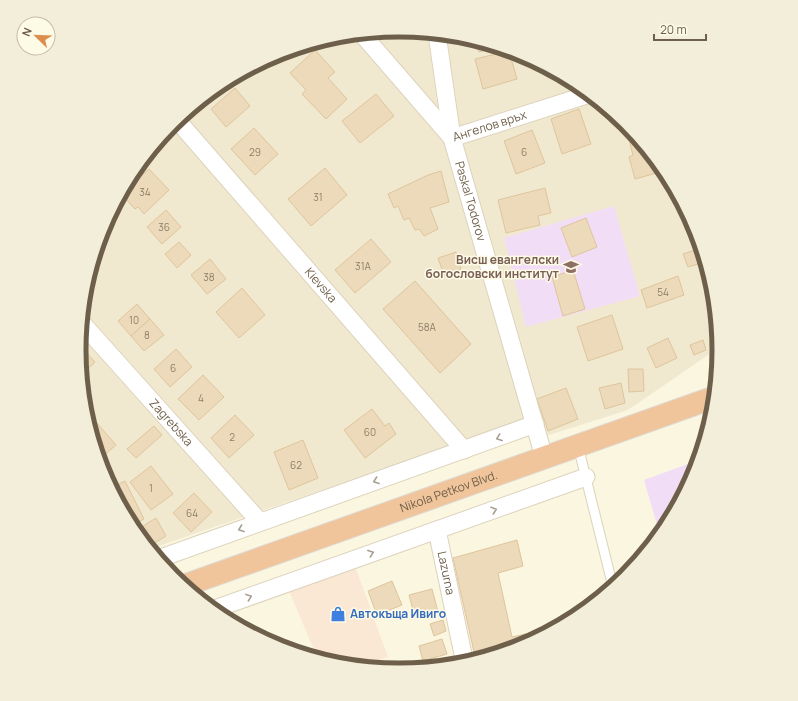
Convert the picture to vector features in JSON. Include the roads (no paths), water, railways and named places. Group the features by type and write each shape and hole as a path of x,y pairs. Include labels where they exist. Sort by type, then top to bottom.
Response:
{"highway":[{"name":"Nikola Petkov Blvd.","path":"190,584 708,399"}],"street":[{"name":"Ангелов връх","path":"366,39 452,138 582,96"},
{"name":"Paskal Todorov","path":"438,40 452,138 536,424 544,458"},
{"name":"Kievska","path":"181,125 464,450"},
{"name":"Zagrebska","path":"86,328 260,522"},
{"path":"163,557 536,424"},
{"path":"220,607 586,477"},
{"name":"Lazurna","path":"437,530 463,657"}],"lane":[{"path":"578,446 611,581"}],"place":[{"name":"Висш евангелски богословски институт","path":"571,267"},
{"name":"Автокъща Ивиго","path":"338,614"}]}
